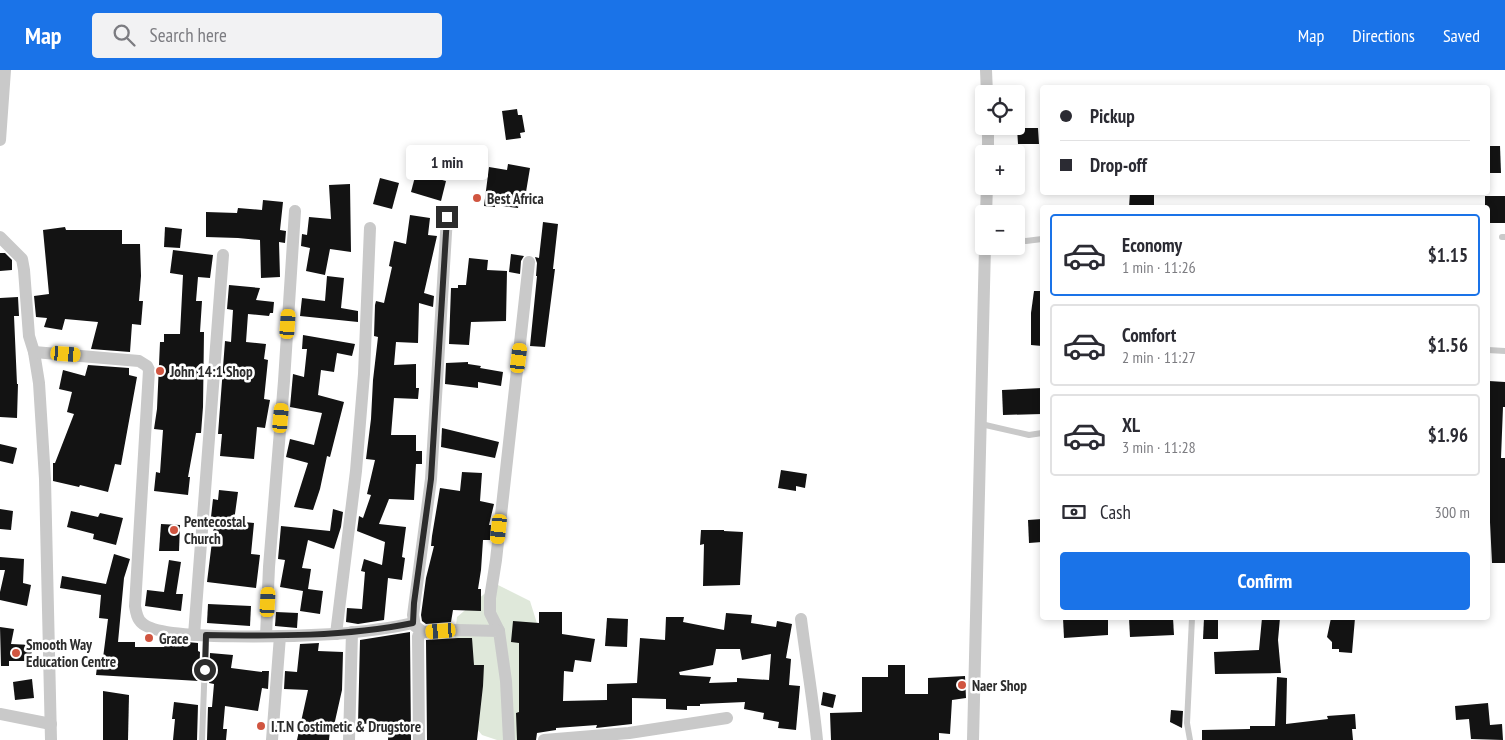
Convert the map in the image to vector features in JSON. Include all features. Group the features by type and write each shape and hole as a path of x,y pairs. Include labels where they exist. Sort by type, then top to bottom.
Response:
{"street":[{"path":"0,140 5,70"},
{"path":"986,70 987,85"},
{"path":"266,636 269,567 295,211"},
{"path":"419,740 418,628 413,609 431,479 447,217"},
{"path":"336,634 356,472 363,393 370,228"},
{"path":"0,237 22,259 29,336 34,352 39,384 45,479 51,740"},
{"path":"200,635 223,255"},
{"path":"973,740 985,255"},
{"path":"509,740 506,681 499,631 490,613 490,598 496,560 529,262"},
{"path":"34,352 139,361 147,366 149,370 135,606 141,623 148,627 172,633 200,635 280,636 418,628 499,631"},
{"path":"801,619 817,740"},
{"path":"349,740 352,632"},
{"path":"272,740 280,636"},
{"path":"0,714 51,724"},
{"path":"544,740 629,733 726,718"}],"lane":[{"path":"1025,242 1040,239"},
{"path":"1490,350 1505,351"},
{"path":"981,424 1029,435 1040,433"},
{"path":"1190,740 1187,723 1192,620"},
{"path":"200,635 202,740"}],"shaded area":[{"path":"496,584 530,601 546,652 520,740 497,740 482,735 448,694 457,617"}],"building":[{"path":"517,109 518,115 522,115 525,132 520,133 521,138 506,140 502,111"},
{"path":"1025,128 1038,128 1039,144 1018,144 1017,135 1025,135"},
{"path":"1490,146 1500,146 1501,173 1490,173"},
{"path":"508,164 530,168 526,192 521,192 518,208 495,205 495,207 484,206 489,167 507,170"},
{"path":"416,173 446,181 441,201 411,192"},
{"path":"380,178 399,183 392,209 373,204"},
{"path":"350,184 351,252 330,249 325,275 306,271 310,248 301,246 302,234 307,235 309,217 331,219 329,185"},
{"path":"1130,195 1154,195 1154,205 1129,205"},
{"path":"1485,196 1505,196 1505,223 1490,223 1490,205 1485,205"},
{"path":"263,200 283,202 280,230 286,231 285,243 279,242 280,277 261,278 260,240 206,237 206,212 237,213 238,208 262,210"},
{"path":"410,215 430,218 428,235 437,236 424,293 434,296 433,307 419,303 418,343 396,342 394,365 416,364 416,388 419,388 418,399 394,398 391,435 416,435 416,451 422,451 422,464 416,464 414,500 389,499 379,524 406,527 402,557 405,558 402,580 388,578 384,620 358,624 346,622 347,608 362,609 365,572 361,571 364,559 382,565 385,542 357,531 359,516 363,518 371,495 367,494 375,460 366,459 378,337 374,336 375,305 376,301 384,303 392,267 389,266 394,241 406,244"},
{"path":"543,222 558,224 553,269 555,269 545,347 530,346 537,276 535,257 539,258"},
{"path":"65,227 66,230 122,230 122,244 140,244 141,276 139,301 143,301 141,325 132,324 130,352 91,349 98,322 65,319 62,330 44,327 47,318 36,317 34,296 49,294 43,230"},
{"path":"165,227 182,229 180,248 164,247"},
{"path":"173,250 213,255 210,278 198,277 196,301 202,301 200,332 204,332 203,407 201,433 196,433 188,477 190,477 188,495 154,491 156,472 160,473 163,430 154,429 157,409 160,342 164,342 164,334 180,334 183,275 170,273"},
{"path":"0,253 5,253 12,260 12,270 0,271"},
{"path":"511,254 524,256 521,261 520,274 509,272"},
{"path":"469,258 488,260 487,270 507,271 506,321 471,322 469,345 449,344 451,288 458,288 458,285 466,285"},
{"path":"327,276 344,278 341,308 358,311 358,322 300,316 302,298 325,301"},
{"path":"229,285 260,288 256,300 274,302 273,313 270,313 269,316 248,314 246,342 266,344 264,359 268,360 264,399 270,400 265,428 257,427 254,459 220,456 222,434 218,434 225,341 231,342 233,310 227,309"},
{"path":"1034,291 1040,291 1040,346 1031,345 1031,313"},
{"path":"18,297 19,316 14,316 18,384 17,418 0,417 0,298"},
{"path":"303,335 355,344 352,356 337,353 334,372 321,370 318,395 344,402 330,457 327,456 320,489 313,510 294,507 308,463 286,457 290,439 314,445 322,413 290,407 293,374 304,377 307,349 302,349"},
{"path":"468,362 468,364 481,366 480,368 503,372 501,386 478,382 478,388 445,384 446,363"},
{"path":"88,365 129,368 129,375 137,377 121,465 115,464 108,492 53,481 53,463 55,463 74,414 67,412 72,392 59,389 63,370 85,376"},
{"path":"1490,381 1505,382 1501,458 1505,458 1505,563 1492,563 1490,522"},
{"path":"1040,388 1040,414 1003,415 1002,390"},
{"path":"442,428 499,442 495,458 441,447"},
{"path":"0,444 17,448 13,464 0,461"},
{"path":"781,470 807,474 805,488 796,486 796,491 778,488"},
{"path":"462,472 482,473 480,501 494,504 489,525 491,525 490,540 483,540 478,589 481,589 481,611 453,610 451,622 426,624 422,621 421,615 426,578 434,546 431,546 432,536 440,488 460,491"},
{"path":"219,490 238,492 234,521 254,523 251,554 260,555 256,588 207,582 215,517 211,517 213,499 218,500"},
{"path":"0,509 13,511 11,530 0,529"},
{"path":"333,509 343,512 341,527 334,549 308,540 302,568 311,569 308,589 323,591 320,614 300,611 303,591 280,587 285,560 278,559 281,526 330,531"},
{"path":"71,511 98,517 100,513 123,518 116,545 93,539 94,534 67,527"},
{"path":"1040,519 1040,542 1029,543 1028,520"},
{"path":"161,524 180,525 179,551 159,551"},
{"path":"701,530 743,532 740,585 703,586 704,544 700,545"},
{"path":"114,554 130,559 124,578 118,642 135,642 135,647 164,647 164,640 198,643 198,651 200,652 199,681 96,675 98,658 103,658 108,619 99,618 101,595 60,588 62,576 106,584"},
{"path":"0,557 24,559 23,583 31,585 27,606 0,600 5,570 0,570"},
{"path":"169,560 181,562 176,594 183,594 181,611 145,606 147,590 164,592"},
{"path":"208,604 251,606 250,626 207,623"},
{"path":"276,612 298,613 297,628 275,626"},
{"path":"539,612 562,612 562,634 595,639 591,662 575,660 573,672 564,671 563,701 607,700 607,684 637,683 640,638 665,640 666,617 684,617 683,622 724,630 726,613 752,615 751,623 776,627 777,621 792,624 786,658 791,659 789,685 800,686 796,730 778,728 779,722 763,719 764,713 744,709 745,702 700,704 700,706 687,706 687,710 666,709 666,699 632,698 632,724 596,728 597,725 556,728 556,730 537,733 536,740 517,740 516,713 519,712 519,643 511,642 513,621 539,623","holes":["716,649 740,649 742,660 771,654 769,680 737,678 737,682 709,683 711,677 680,675 679,672 713,665"]},
{"path":"607,618 628,619 627,647 605,646"},
{"path":"1063,620 1108,620 1108,635 1064,638"},
{"path":"1129,620 1173,620 1174,635 1130,637"},
{"path":"1204,620 1218,620 1218,639 1203,639"},
{"path":"1262,620 1280,620 1278,640 1281,673 1215,674 1214,652 1259,650"},
{"path":"1331,620 1355,620 1352,653 1339,652 1339,649 1332,649 1332,642 1327,637"},
{"name":"Smooth Way Education Centre","path":"0,627 14,629 11,644 32,645 31,661 9,661 9,666 1,666"},
{"path":"410,632 411,740 388,740 389,726 387,726 387,723 358,724 360,640"},
{"path":"472,638 474,665 484,665 477,740 427,740 426,640"},
{"path":"319,643 318,651 343,652 342,690 333,730 330,730 329,740 297,740 308,690 284,689 285,671 297,672 300,644"},
{"path":"210,653 233,655 231,668 262,672 269,671 268,689 262,688 258,711 225,706 223,729 227,729 226,740 207,740 208,707 212,707 214,684 209,683"},
{"path":"888,665 905,665 905,694 928,694 928,678 965,676 966,698 952,700 950,734 939,733 939,740 831,740 830,713 862,712 862,677 888,677"},
{"path":"1277,677 1287,678 1286,724 1328,719 1327,716 1355,714 1356,729 1352,729 1353,740 1202,740 1202,730 1250,729 1250,726 1275,726"},
{"path":"32,679 34,698 15,700 13,682"},
{"path":"103,691 129,695 128,740 103,740"},
{"path":"823,692 836,695 833,708 821,705"},
{"path":"174,702 198,705 197,740 173,740 175,719 172,719"},
{"path":"1488,703 1490,725 1502,724 1503,740 1471,739 1469,719 1456,720 1455,706"},
{"path":"1171,710 1183,711 1182,728 1170,722"}],"place":[{"name":"Best Africa","path":"477,198"},
{"name":"John 14:1 Shop","path":"160,371"},
{"name":"Pentecostal Church","path":"174,530"},
{"name":"Grace","path":"149,638"},
{"name":"Smooth Way Education Centre","path":"16,653"},
{"name":"Naer Shop","path":"962,685"},
{"name":"I.T.N Costimetic & Drugstore","path":"261,726"}],"route":[{"path":"205,670 206,635 280,636 336,634 413,623 412,615 431,479 447,217"}]}
